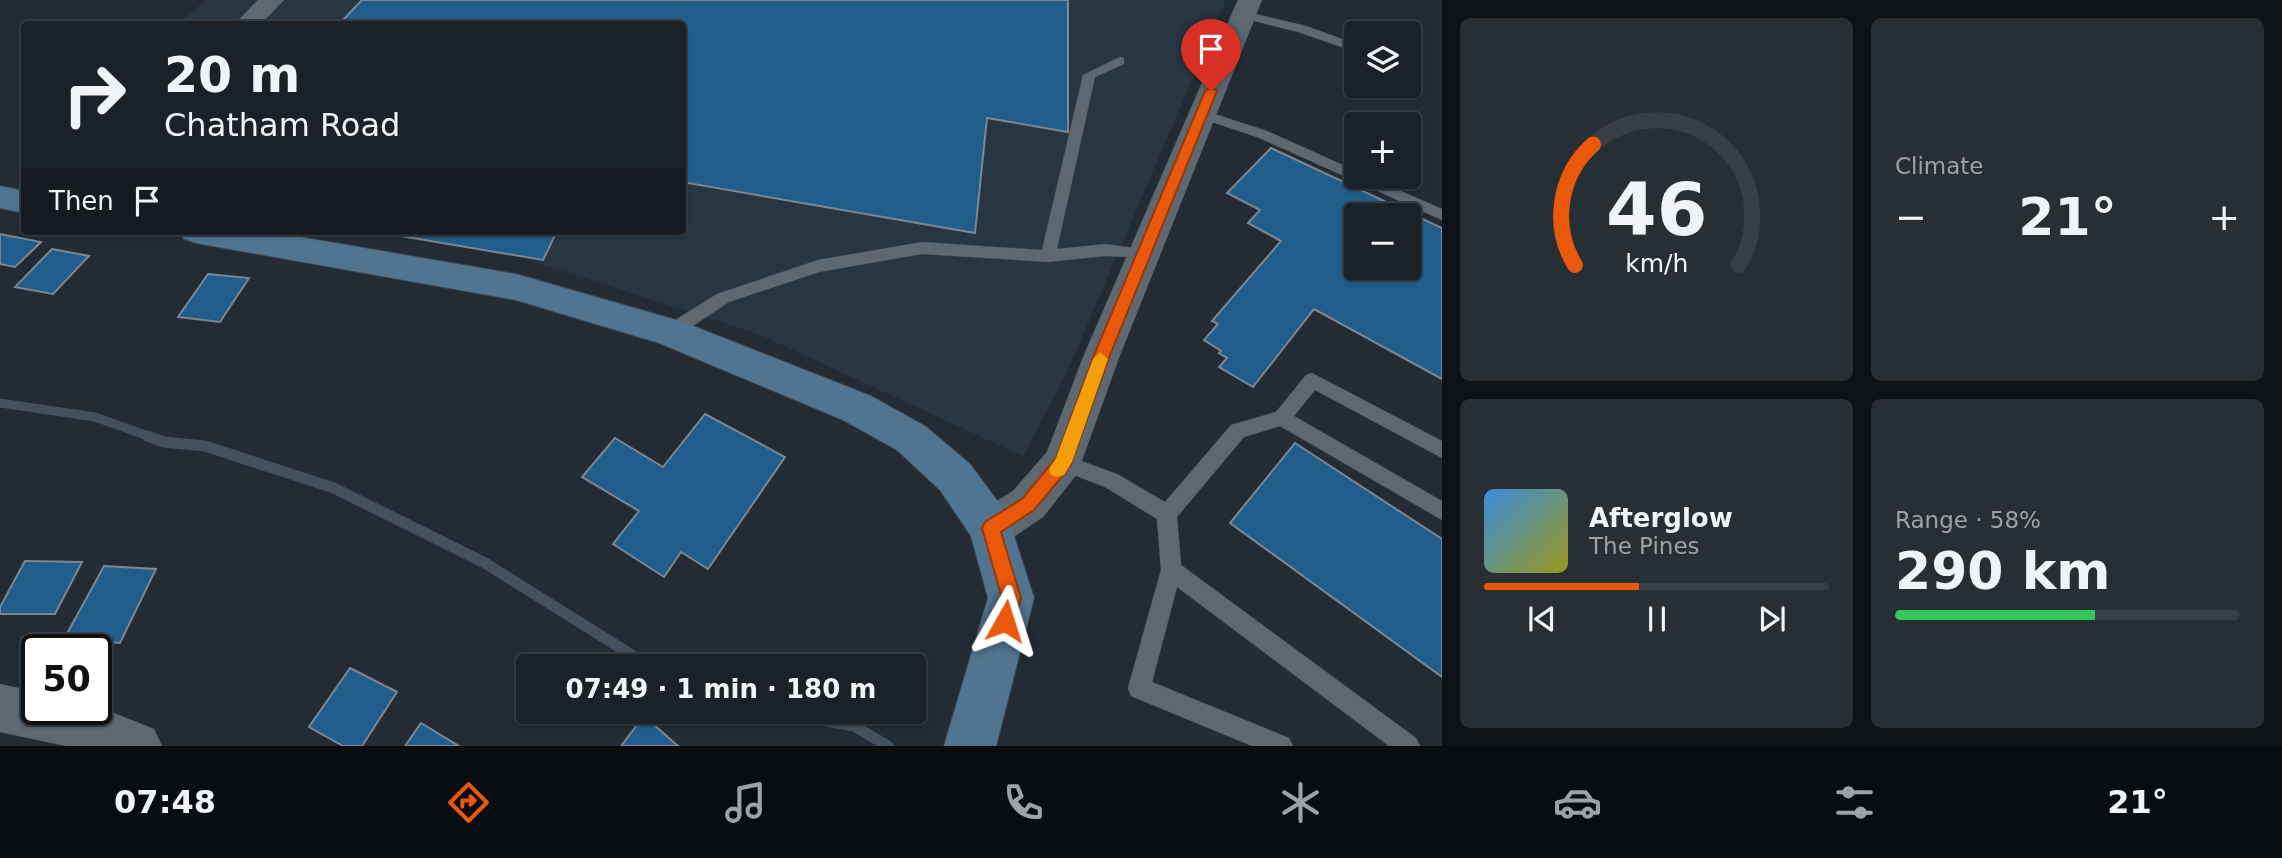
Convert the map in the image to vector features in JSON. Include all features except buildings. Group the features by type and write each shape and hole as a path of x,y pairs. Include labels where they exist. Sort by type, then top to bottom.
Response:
{"main road":[{"path":"0,197 21,201"},
{"path":"219,235 516,287 670,332 857,408 911,438 955,477 991,528 1012,598 972,741"}],"street":[{"path":"250,21 272,0"},
{"path":"991,528 1028,504 1063,462 1102,355 1246,7"},
{"path":"0,708 86,726 137,746"}],"lane":[{"path":"1246,7 1344,44"},
{"path":"1048,256 1089,75 1120,61"},
{"path":"1202,114 1262,134 1344,172"},
{"path":"1383,189 1442,215"},
{"path":"670,332 723,298 818,266 922,248 1048,256 1105,250 1144,254"},
{"path":"1281,746 1139,688 1171,570 1167,514 1238,431 1282,418 1312,380 1442,450"},
{"path":"1282,418 1442,511"},
{"path":"1063,462 1112,481 1167,514"},
{"path":"1171,570 1408,746"}],"shaded area":[{"path":"206,0 1226,0 1065,377 1023,456 758,334 513,255 381,235 686,235 686,21 182,21"}],"waterway":[{"path":"0,403 95,417 151,437"},
{"path":"147,436 164,442 205,446 334,488 485,563 630,654"},
{"path":"843,724 854,726 888,746"}],"slow traffic":[{"path":"1057,469 1063,462 1100,359"}],"route":[{"path":"1005,621 1012,598 991,528 1028,504 1063,462 1102,355 1211,91"}]}
